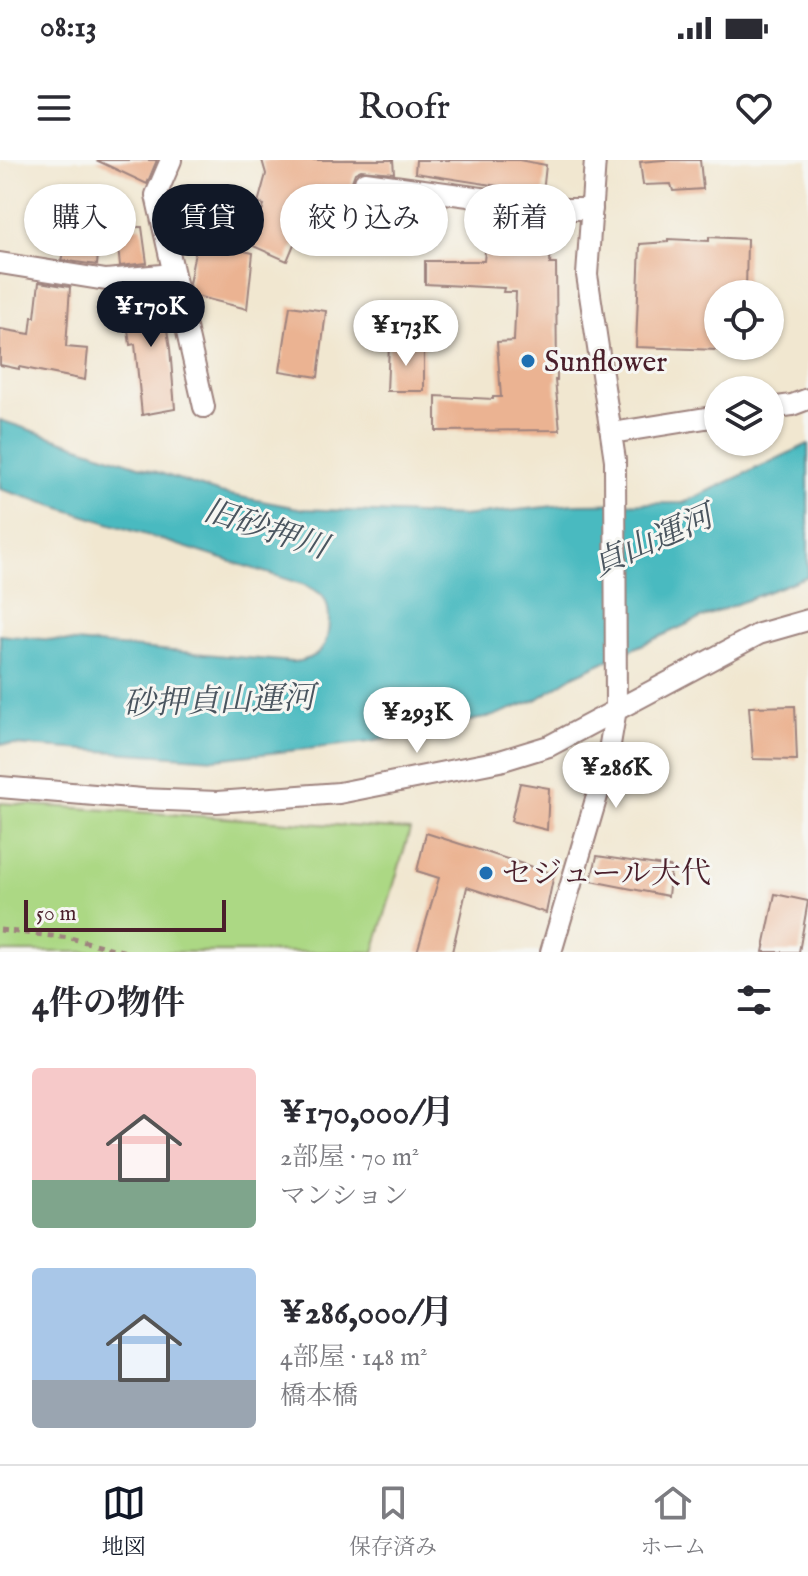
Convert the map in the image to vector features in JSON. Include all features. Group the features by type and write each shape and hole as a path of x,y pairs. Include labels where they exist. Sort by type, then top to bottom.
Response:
{"street":[{"path":"171,160 156,195 204,407"},
{"path":"551,952 607,762 616,709 615,460 587,275 595,160"},
{"path":"365,182 563,209 592,209"},
{"path":"0,263 106,280 173,274"},
{"path":"784,406 808,399"},
{"path":"612,433 704,418"},
{"path":"0,787 217,802 339,793 500,761 549,746 759,634 808,620"}],"path":[{"path":"0,930 70,938 126,952"}],"green space":[{"path":"0,803 410,830 374,952 0,952"}],"water":[{"path":"0,420 220,493 303,509 462,516 573,504 683,503 808,444 808,576 701,618 575,675 536,700 493,716 370,742 215,759 0,744 0,635 292,662 309,658 321,650 327,638 329,620 324,598 305,585 0,489"}],"building":[{"path":"96,160 157,160 147,184"},
{"path":"262,160 393,160 394,173 361,170 355,173 352,184 280,184 280,256 289,256 287,261 264,251 263,184 266,174"},
{"path":"416,160 519,160 546,165 544,184 485,184 415,173"},
{"path":"700,160 703,189 673,191 671,184 643,185 640,162"},
{"path":"136,227 142,227 147,263 120,266 119,256 136,256"},
{"path":"709,237 747,239 746,280 704,280 704,349 636,347 640,244 668,242 668,239 709,241"},
{"path":"62,256 98,256 97,265 61,260"},
{"path":"194,256 253,256 247,309 192,295 189,284"},
{"path":"485,256 550,256 550,264 556,264 555,380 560,430 436,431 436,396 501,397 497,342 514,341 516,292 503,292 504,288 425,284 425,261 484,261"},
{"path":"39,282 70,287 66,347 88,349 85,380 0,365 0,329 30,334"},
{"path":"160,288 170,348 175,409 142,415 135,344 130,345 123,291"},
{"path":"290,306 326,311 318,377 280,371"},
{"path":"389,345 424,345 424,391 387,391"},
{"path":"795,706 797,760 753,759 749,707"},
{"path":"520,783 549,788 547,830 511,821"},
{"name":"セジュール大代","path":"426,833 554,874 546,913 467,887 452,952 417,952 439,878 417,871"},
{"path":"597,856 671,867 668,896 591,881"},
{"path":"775,894 808,901 799,952 763,952"}],"place":[{"name":"Sunflower","path":"528,361"},
{"name":"セジュール大代","path":"486,873"}],"water label":[{"name":"旧砂押川","path":"266,528"},
{"name":"貞山運河","path":"652,540"},
{"name":"砂押貞山運河","path":"219,700"}]}
